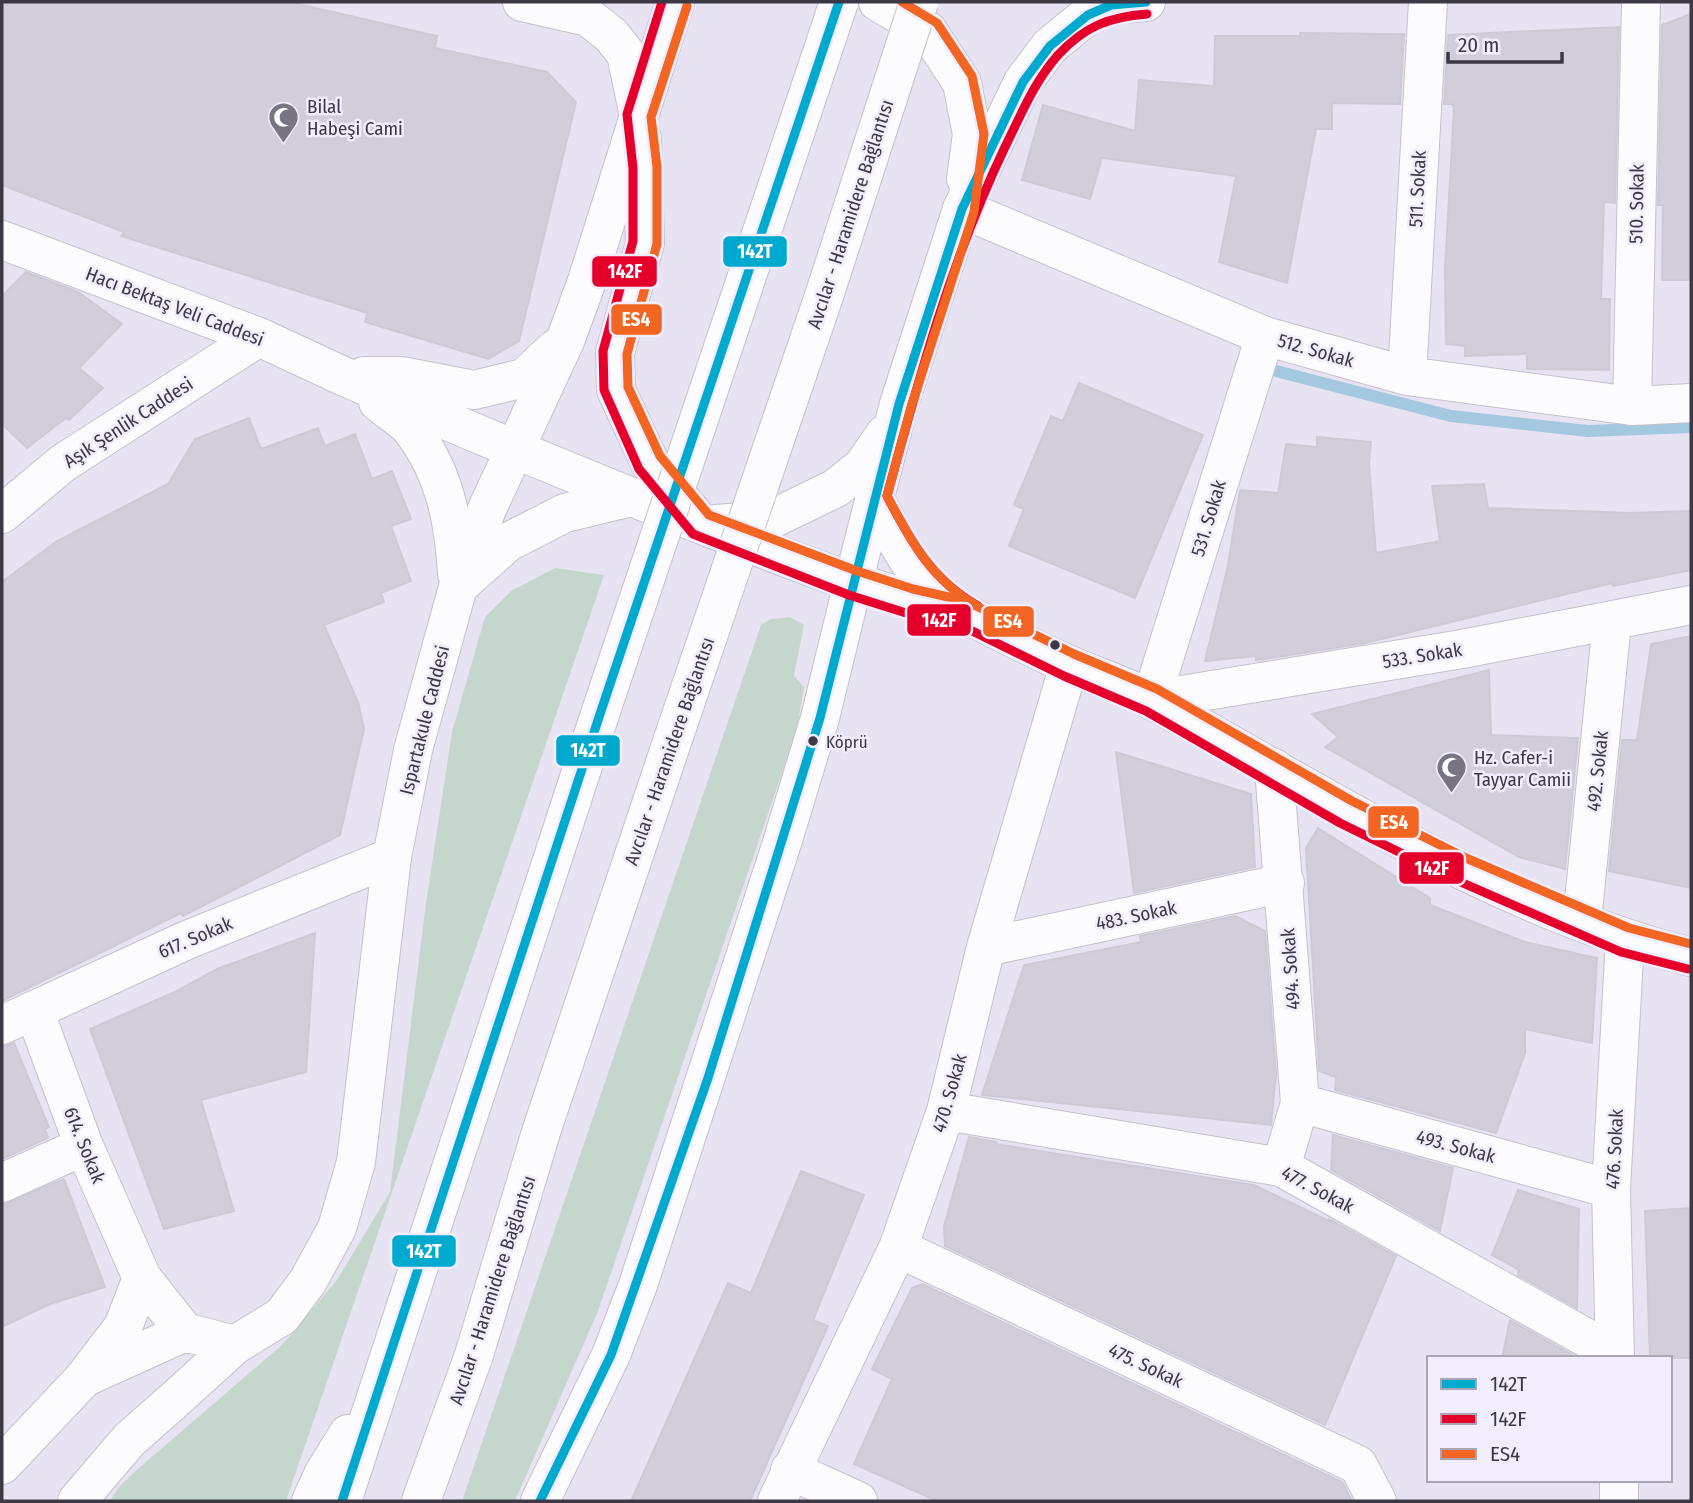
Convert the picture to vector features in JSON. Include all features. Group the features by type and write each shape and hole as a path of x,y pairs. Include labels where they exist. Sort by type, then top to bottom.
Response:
{"main road":[{"path":"522,2 588,17 611,35 626,54 639,116 645,167 645,243 615,353 616,390 650,463 702,524"},
{"name":"Ispartakule Caddesi","path":"76,1501 129,1440 235,1345 282,1316 308,1281 337,1228 356,1162 392,857 413,751 458,587 487,509 565,341 675,2"},
{"path":"342,1501 601,711 839,2"},
{"path":"878,2 928,31 962,83 972,134 962,209"},
{"name":"Avcılar - Haramidere Bağlantısı","path":"421,1501 474,1354 541,1132 825,293 919,2"},
{"path":"540,1501 611,1355 638,1285 820,718 899,404 962,209 1024,82 1051,46 1088,15 1111,5 1146,2"},
{"name":"511. Sokak","path":"1407,376 1427,2"},
{"name":"510. Sokak","path":"1632,405 1641,2"},
{"name":"512. Sokak","path":"962,209 1265,335 1407,376 1632,405 1691,403"},
{"name":"Hacı Bektaş Veli Caddesi","path":"2,240 259,337 345,377"},
{"name":"531. Sokak","path":"1151,700 1265,335"},
{"name":"Aşık Şenlik Caddesi","path":"2,514 63,463 259,337"},
{"path":"345,377 401,376 474,390 524,378 565,341"},
{"path":"345,377 513,451 853,583 910,601 962,612"},
{"path":"345,377 411,428 439,473 454,530 458,587"},
{"path":"702,524 770,520 836,488 863,466 883,437 899,404"},
{"path":"458,587 508,542 565,513 631,496"},
{"path":"874,496 903,552 932,593 962,612 1069,665 1151,700 1274,768 1346,812 1461,869 1625,940 1691,957"},
{"name":"533. Sokak","path":"1151,700 1612,622 1691,605"},
{"name":"492. Sokak","path":"1581,921 1612,622"},
{"name":"470. Sokak","path":"784,1486 898,1248 946,1111 986,947 1069,665"},
{"name":"494. Sokak","path":"1274,768 1300,1103 1281,1167"},
{"name":"617. Sokak","path":"18,1017 187,940 392,857"},
{"name":"483. Sokak","path":"986,947 1285,883"},
{"name":"476. Sokak","path":"1615,1356 1611,1189 1625,940"},
{"name":"614. Sokak","path":"18,1017 84,1146 142,1278 184,1332"},
{"name":"493. Sokak","path":"1300,1103 1611,1189"},
{"name":"477. Sokak","path":"946,1111 1281,1167 1615,1356"},
{"path":"2,1183 84,1146"},
{"name":"475. Sokak","path":"898,1248 1358,1465 1377,1501"},
{"path":"2,1465 83,1379 123,1326 142,1278"},
{"path":"83,1379 184,1332 235,1345"},
{"path":"311,1501 324,1473 382,1382"},
{"path":"1619,1482 1619,1501"},
{"path":"784,1486 858,1501"}],"green space":[{"path":"555,568 604,575 286,1501 110,1501 119,1487 140,1467 283,1344 337,1280 390,1192 426,903 452,732 485,617 511,591"},
{"path":"790,617 804,625 794,676 804,687 797,729 598,1311 515,1501 462,1501 761,625 771,619"}],"building":[{"name":"Bilal Habeşi Cami","path":"2,2 290,2 437,36 435,48 547,72 576,102 519,341 488,359 365,322 367,313 121,236 124,232 2,185"},
{"path":"1691,14 1691,280 1662,280 1663,205 1658,205 1662,25"},
{"path":"1619,27 1615,203 1604,202 1601,299 1610,299 1609,370 1527,369 1527,354 1465,356 1465,346 1446,344 1445,268 1454,108 1452,104 1444,104 1448,35"},
{"path":"1300,33 1404,34 1400,104 1332,103 1332,129 1316,129 1287,283 1219,262 1236,176 1102,158 1090,199 1022,180 1043,105 1135,131 1139,80 1214,86 1215,36 1300,36"},
{"path":"26,272 78,292 122,324 79,368 103,388 69,420 66,418 27,448 2,424 2,296"},
{"path":"1079,383 1203,435 1135,598 1009,546 1024,509 1014,505 1051,416 1063,421"},
{"path":"249,418 261,449 318,428 325,446 355,434 372,479 392,471 411,519 391,526 411,581 381,593 384,602 324,625 358,702 364,729 340,835 183,916 181,913 2,1001 2,582 57,541 168,484 195,439"},
{"path":"1317,437 1371,442 1369,464 1376,553 1440,541 1432,486 1484,484 1488,508 1631,513 1691,511 1691,570 1613,586 1612,583 1365,643 1265,659 1256,660 1256,656 1205,661 1228,565 1240,490 1278,493 1286,444 1317,447"},
{"path":"1691,636 1691,888 1609,871 1622,740 1637,740 1651,644"},
{"name":"Hz. Cafer-i Tayyar Camii","path":"1489,670 1491,735 1578,738 1565,869 1519,857 1325,747 1338,737 1312,714"},
{"path":"1116,752 1251,794 1255,867 1134,893"},
{"path":"1318,828 1430,898 1430,905 1525,942 1597,958 1592,1043 1525,1029 1525,1053 1496,1133 1335,1090 1336,1077 1319,1071 1306,848"},
{"path":"1235,916 1265,931 1276,1074 1271,1125 982,1095 1024,965 1141,942 1140,936"},
{"path":"315,933 306,1072 201,1100 234,1211 164,1229 90,1029 177,991 217,969"},
{"path":"14,1043 49,1127 45,1129 48,1138 2,1159 2,1047"},
{"path":"1333,1135 1453,1168 1440,1231 1331,1170"},
{"path":"969,1137 996,1144 1254,1185 1329,1219 1396,1256 1325,1425 945,1246 944,1226"},
{"path":"801,1171 864,1195 813,1320 828,1326 750,1501 631,1501 728,1283 751,1293"},
{"path":"64,1179 105,1287 50,1304 2,1327 2,1205"},
{"path":"1518,1190 1579,1209 1577,1308 1518,1275 1519,1270 1492,1255"},
{"path":"1691,1208 1691,1358 1650,1356 1645,1211"},
{"path":"922,1284 1342,1482 1352,1501 937,1501 854,1464 892,1379 872,1369 912,1288"},
{"path":"1510,1320 1574,1356 1502,1356"}],"waterway":[{"path":"1276,371 1451,416 1588,431 1691,427"}],"transit line":[{"name":"142F","path":"662,2 627,114 633,168 633,241 603,351 604,390 639,469 693,534 849,595 906,613 958,624 1064,676 1146,711 1340,823 1456,880 1621,952 1688,969"},
{"name":"142T","path":"342,1501 601,711 839,2"},
{"name":"ES4","path":"902,2 937,23 972,76 984,134 974,212 911,407 887,496 914,544 935,572 961,596 977,606"},
{"name":"142T","path":"540,1501 611,1355 708,1078 820,718 899,404 962,209 1023,82 1050,46 1088,15 1111,5 1146,2"},
{"name":"ES4","path":"687,6 651,117 657,167 657,244 627,354 628,387 660,456 709,515 857,571 913,589 966,601 1074,654 1157,689 1352,801 1466,858 1629,928 1691,944"},
{"name":"142F","path":"978,606 935,572 914,544 887,496 911,407 938,318 969,232 1005,147 1035,88 1058,55 1088,30 1109,21 1147,14"}],"place":[{"name":"Bilal Habeşi Cami","path":"284,144"},
{"name":"Köprü","path":"813,741"},
{"name":"Hz. Cafer-i Tayyar Camii","path":"1451,795"}]}
